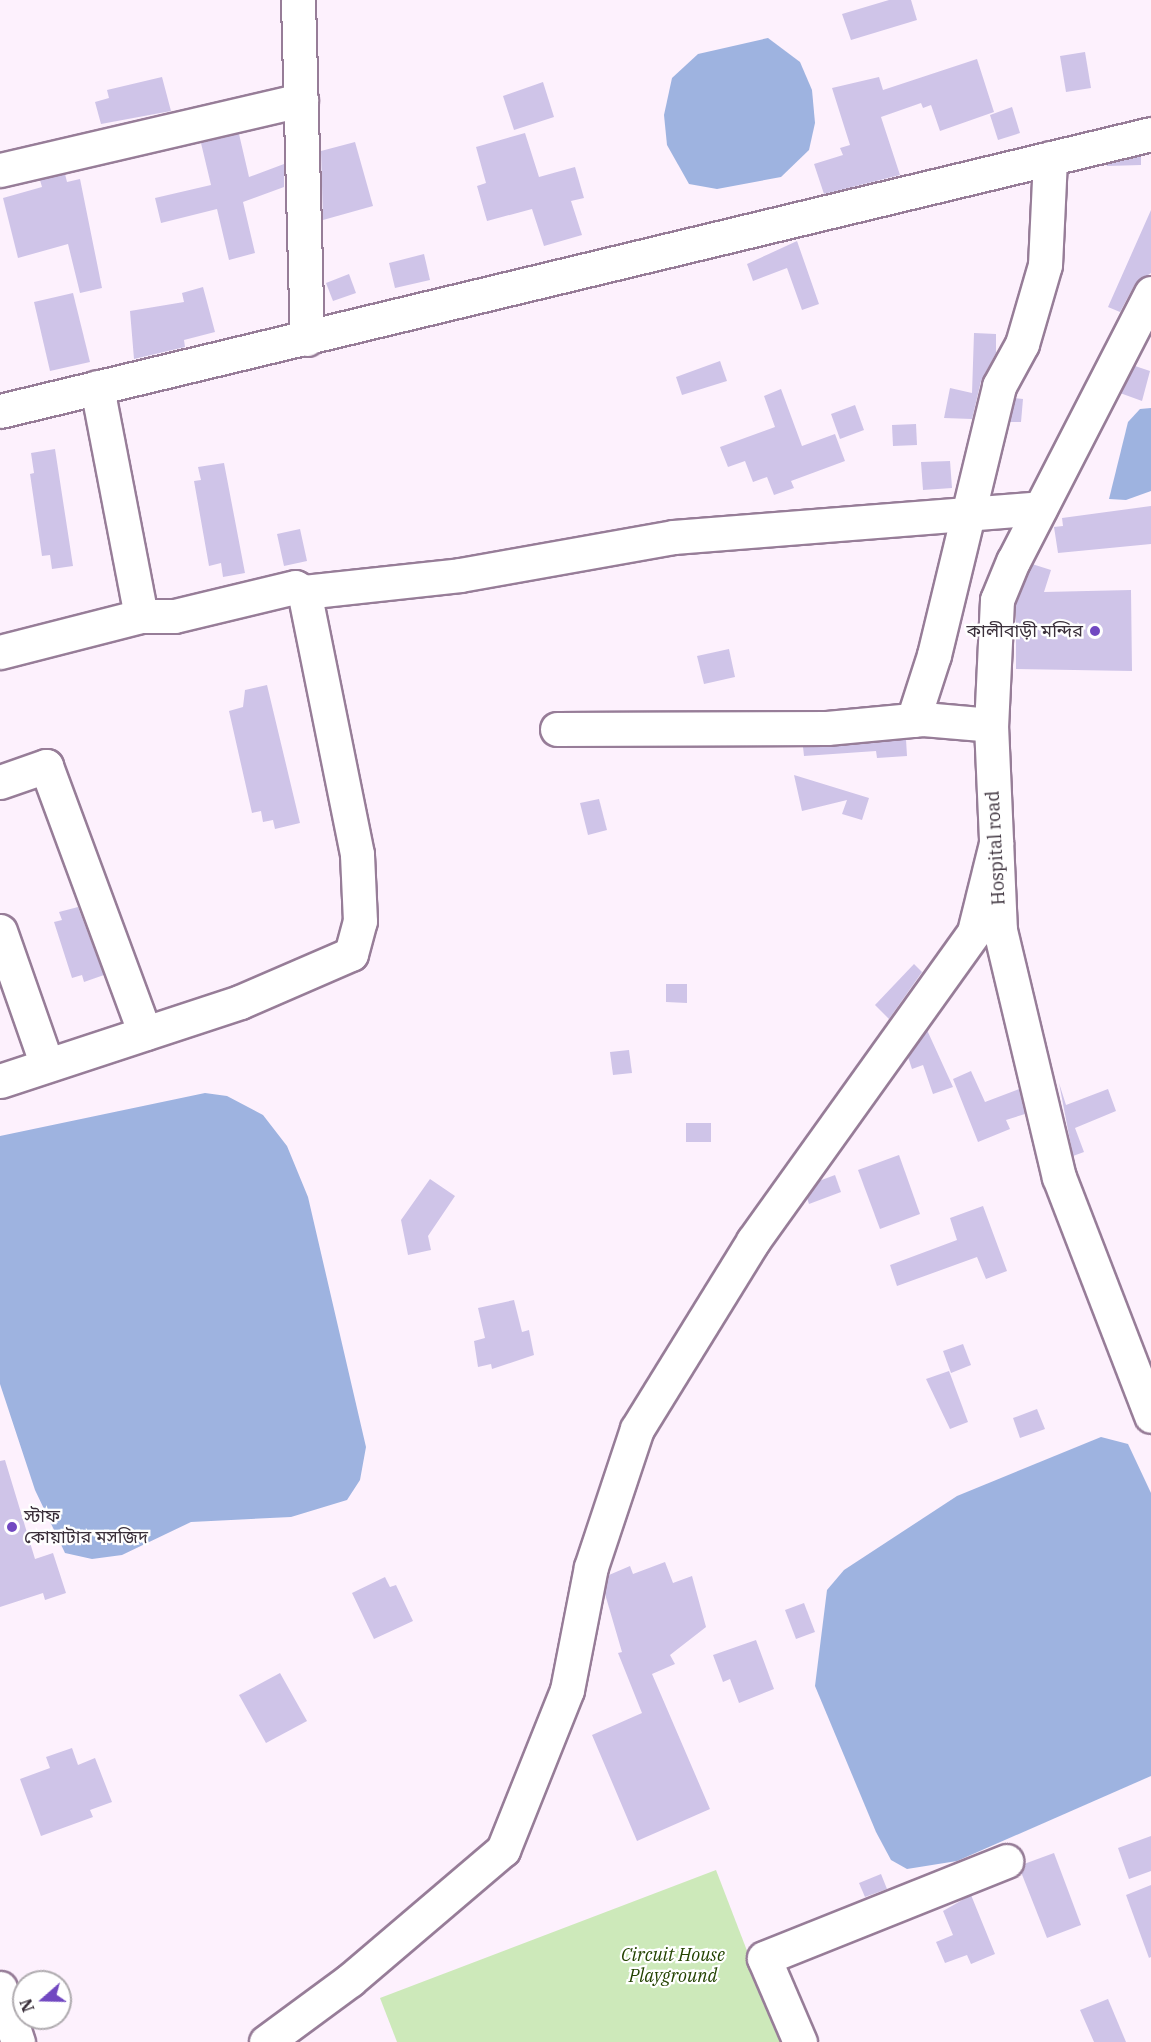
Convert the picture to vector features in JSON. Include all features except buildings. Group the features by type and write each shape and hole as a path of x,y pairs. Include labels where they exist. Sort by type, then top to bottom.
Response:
{"street":[{"path":"298,0 307,339"},
{"path":"0,170 301,100"},
{"path":"0,411 307,339 1151,134"},
{"path":"918,719 999,386 1022,344 1045,265 1050,158"},
{"name":"Hospital road","path":"1148,1397 1059,1177 1000,930 996,843 984,724 997,600 1040,508 1151,293"},
{"path":"97,387 141,616"},
{"path":"0,652 141,616 174,616 295,586 304,592 460,575 674,537 967,511 1040,508"},
{"path":"0,1081 240,1002 351,954 360,921 357,854 304,592"},
{"path":"557,729 827,728 918,719 984,724"},
{"path":"0,782 46,766 145,1033"},
{"path":"266,2042 350,1980 503,1850 567,1690 591,1567 637,1429 753,1241 974,932 996,843"},
{"path":"0,932 47,1065"},
{"path":"800,2042 764,1958 1006,1861"},
{"path":"0,1988 18,2042"}],"green space":[{"name":"Circuit House Playground","path":"716,1870 782,2042 397,2042 380,1998"}],"water":[{"path":"768,38 800,62 812,90 815,123 809,150 781,177 717,189 689,184 667,145 664,115 672,78 698,54"},
{"path":"1151,408 1151,491 1126,500 1109,499 1128,422 1140,409"},
{"path":"205,1093 227,1096 263,1115 287,1146 308,1197 366,1447 360,1480 347,1500 291,1517 191,1522 122,1555 92,1559 65,1553 35,1490 0,1384 0,1136"},
{"path":"1101,1437 1128,1444 1151,1493 1151,1776 957,1861 907,1869 891,1860 876,1832 815,1686 827,1590 844,1570 957,1496"}],"place":[{"name":"কালীবাড়ী মন্দির","path":"1095,631"},
{"name":"স্টাফ কোয়াটার মসজিদ","path":"12,1527"}]}
